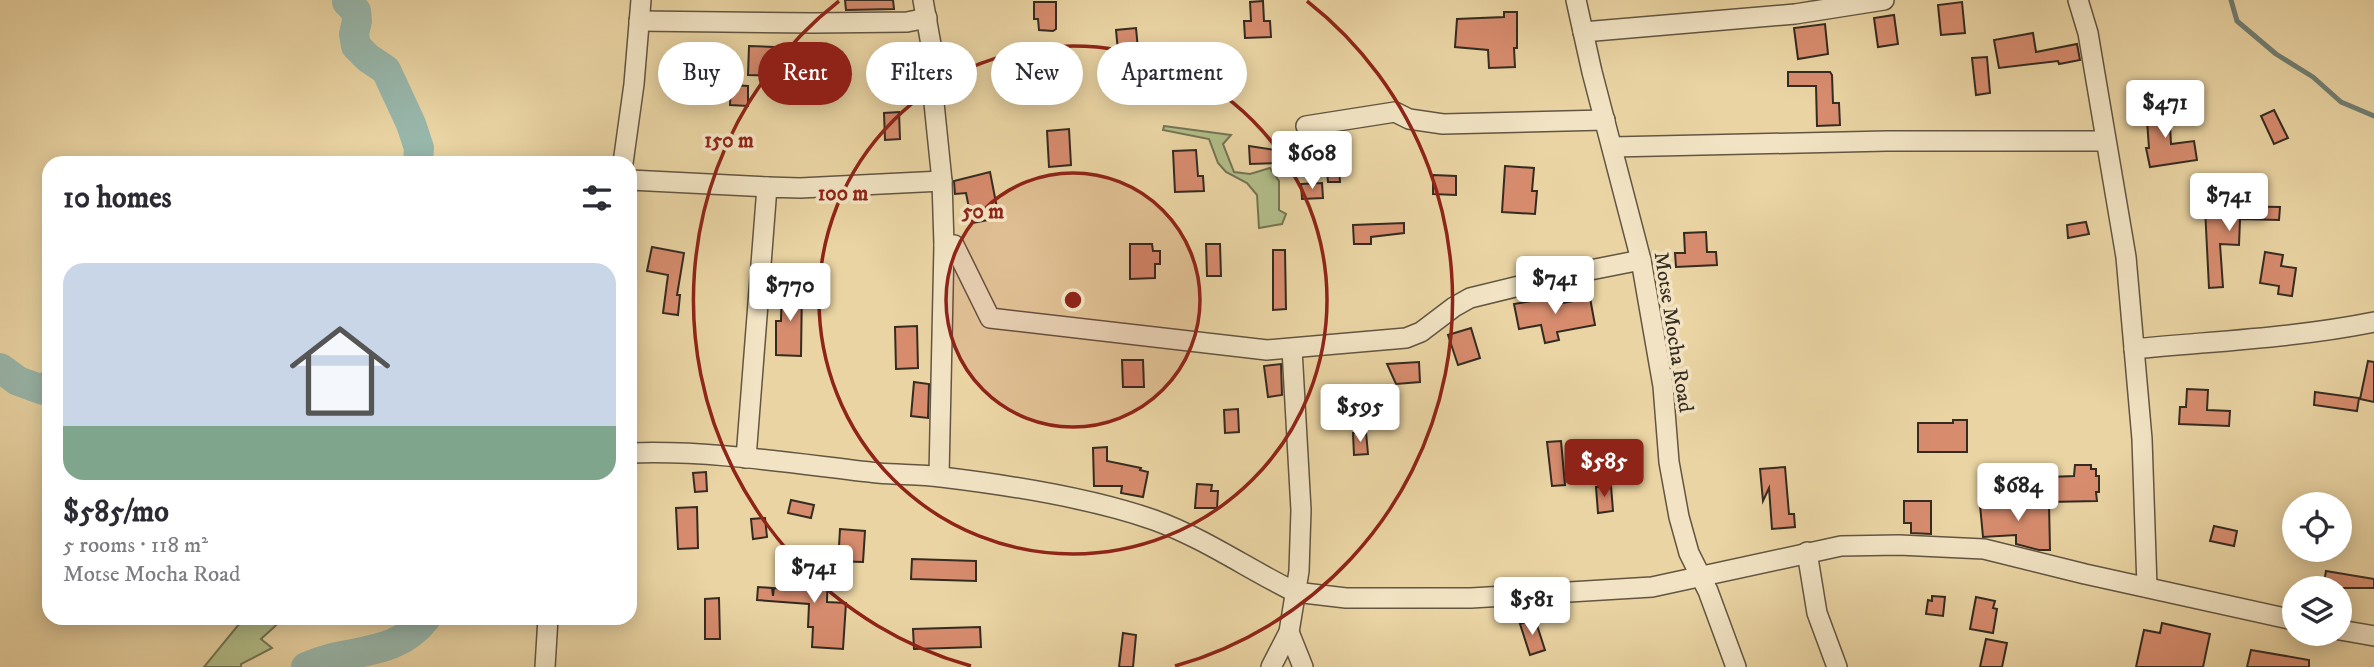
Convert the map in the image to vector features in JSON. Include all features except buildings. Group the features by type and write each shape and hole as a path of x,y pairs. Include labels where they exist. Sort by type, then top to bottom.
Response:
{"street":[{"path":"624,156 635,84 641,0"},
{"name":"Motse Mocha Road","path":"1576,0 1641,260 1663,386 1669,462 1679,517 1689,553 1701,575 1737,667"},
{"path":"1583,32 1794,7 1884,0"},
{"path":"2078,0 2088,33 2126,257 2143,465 2147,587"},
{"path":"639,21 907,22 925,9 932,50 944,245 939,476"},
{"path":"1306,125 1395,112 1409,119 1443,124 1605,120"},
{"path":"1612,147 1901,140 2105,141"},
{"path":"637,180 800,188 942,181"},
{"path":"746,458 768,187"},
{"path":"944,245 954,245 989,318 1267,350 1406,338 1421,332 1470,298 1641,260"},
{"path":"2134,349 2282,337 2374,322"},
{"path":"1271,667 1289,632 1299,571 1301,510 1292,349"},
{"path":"637,453 746,458 881,473 939,476 1072,499 1153,520 1200,540 1295,592 1346,598 1471,598 1652,587 1807,552 1841,546 1864,546 1984,549 2282,617"},
{"path":"1807,552 1817,613 1837,667"},
{"path":"545,667 548,625"},
{"path":"2352,631 2374,636"},
{"path":"1289,632 1303,667"}],"green space":[{"path":"1164,126 1231,135 1223,144 1234,172 1250,174 1270,168 1279,181 1279,210 1286,214 1282,224 1259,228 1257,195 1247,183 1226,172 1218,163 1209,139 1163,130"},
{"path":"238,625 276,625 261,639 272,648 241,664 241,667 204,667"}],"waterway":[{"path":"348,0 356,11 356,46 386,70 411,124 419,148 418,156"},
{"path":"2231,0 2237,21 2276,54 2313,77 2341,102 2374,116"},
{"path":"0,368 18,381 42,390"},
{"path":"306,667 385,646 400,640 419,625"}]}
